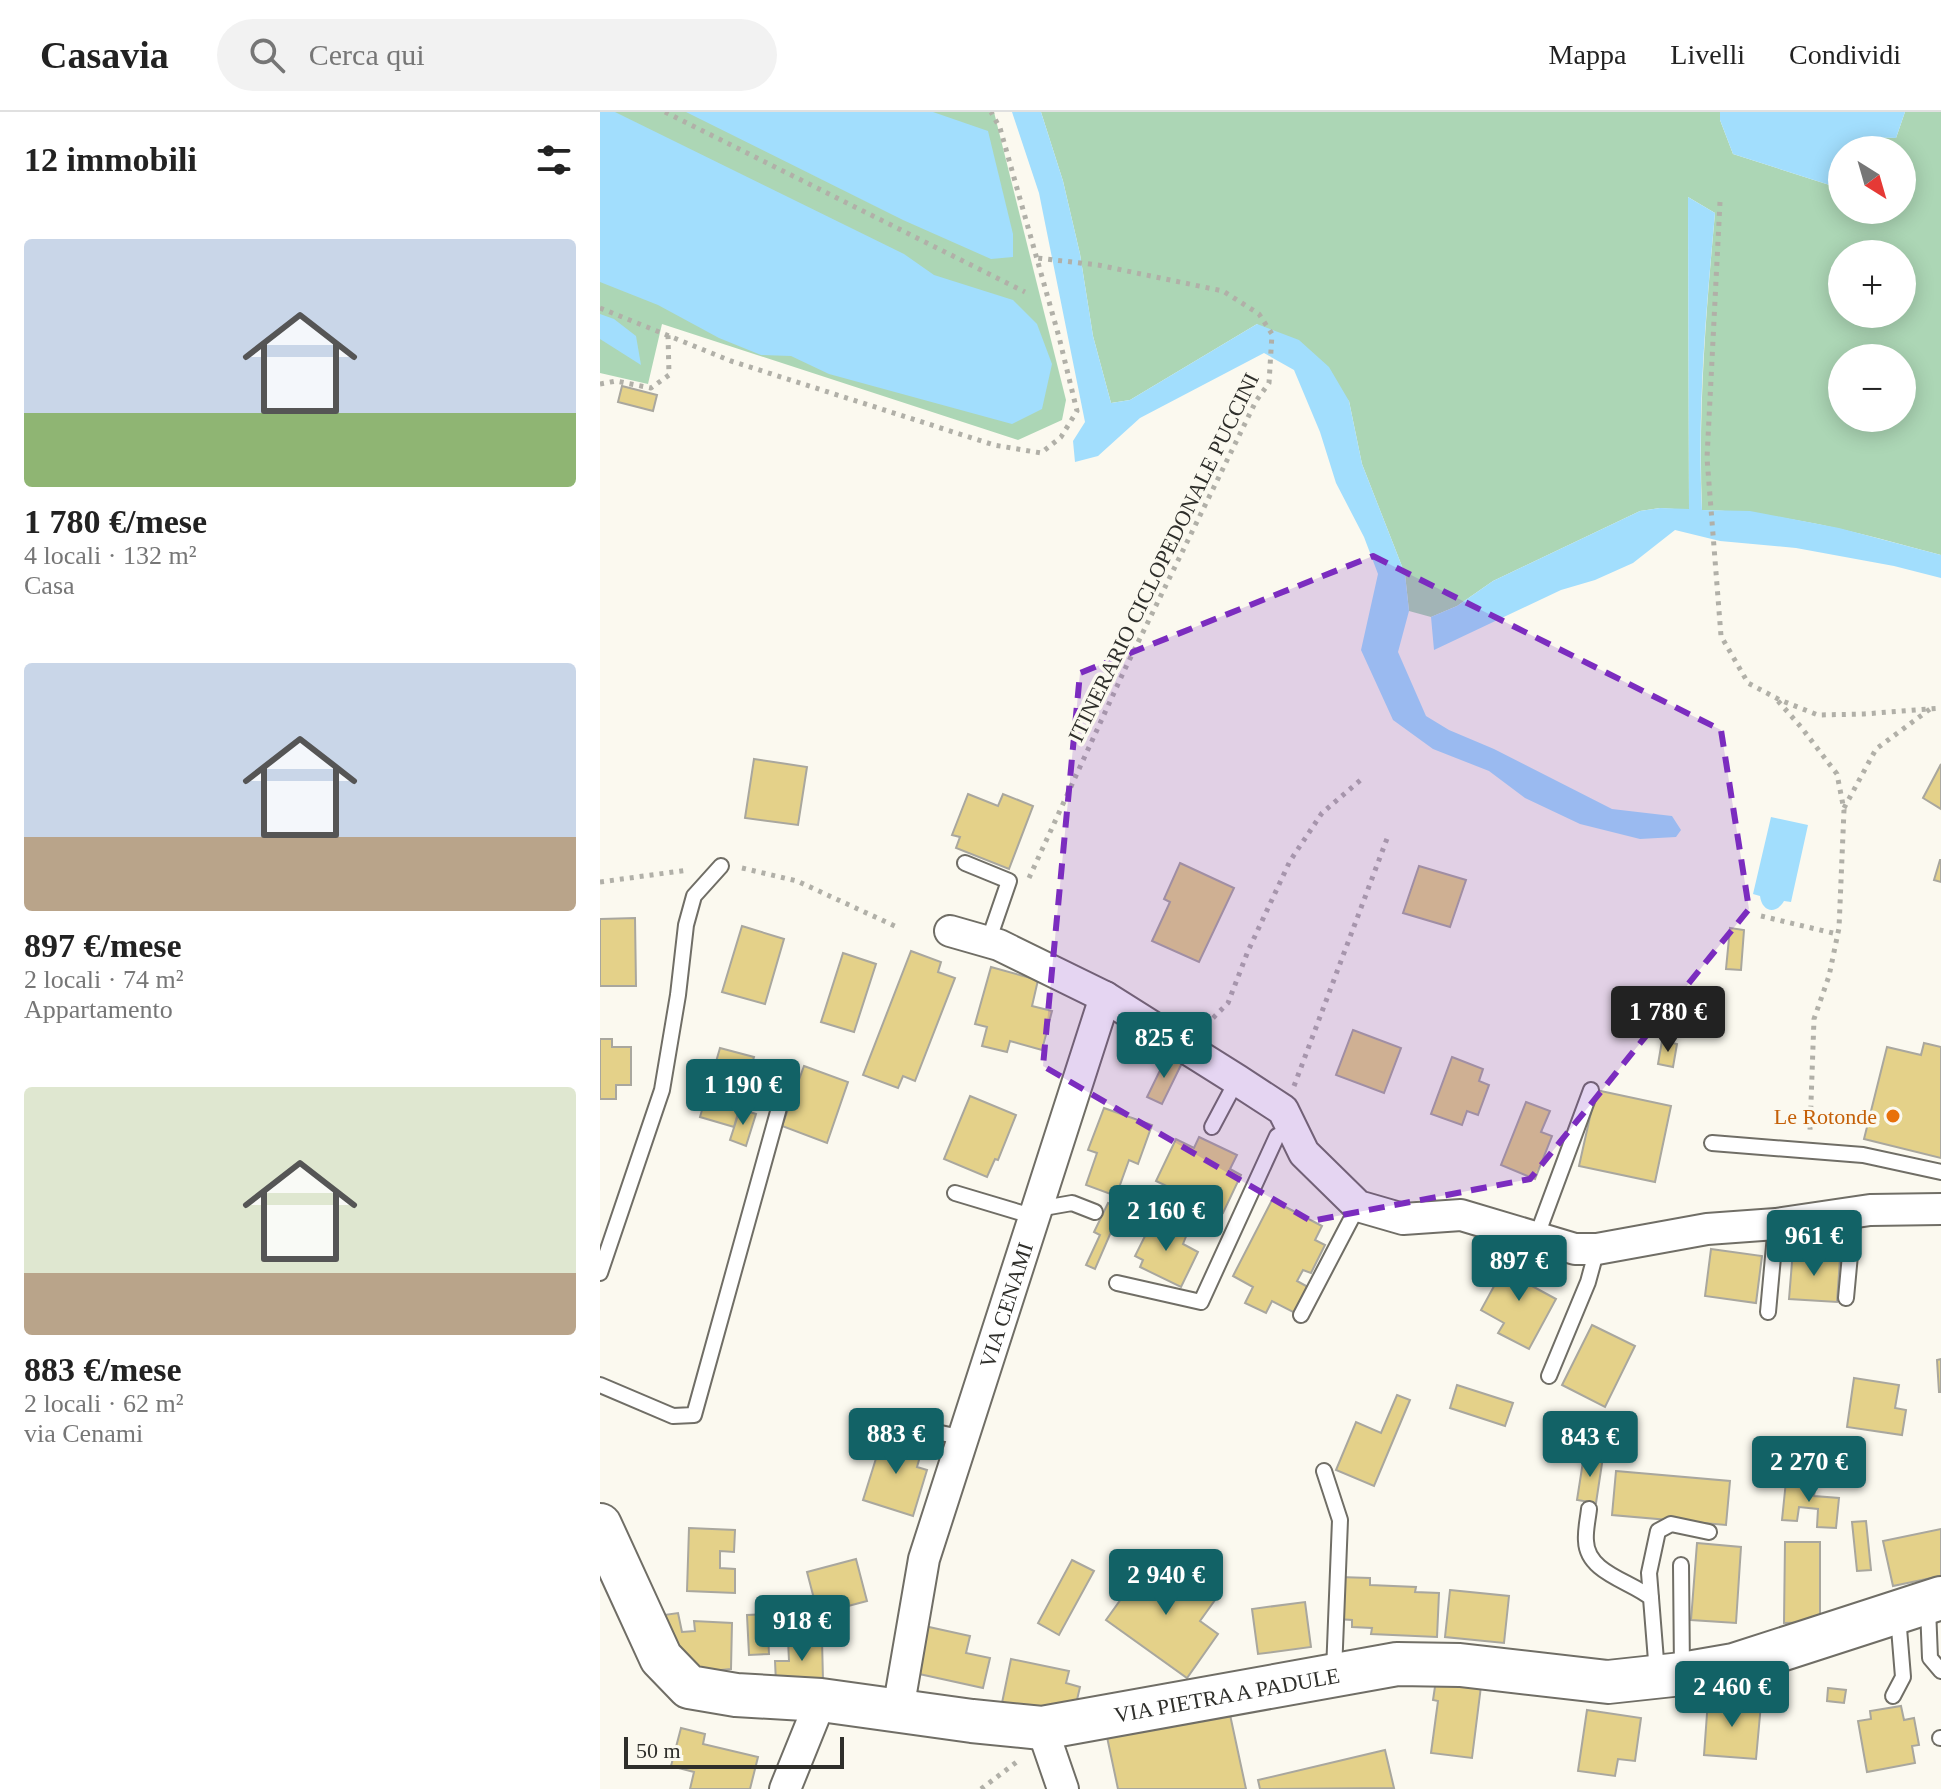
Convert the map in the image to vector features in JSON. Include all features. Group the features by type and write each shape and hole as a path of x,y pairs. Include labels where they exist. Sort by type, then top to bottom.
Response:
{"street":[{"path":"950,931 999,945 1105,997 1184,1046 1237,1080 1287,1119 1304,1153 1358,1206 1403,1219 1461,1215 1575,1249 1597,1249 1707,1229 1776,1224 1854,1212 1941,1209"},
{"name":"VIA CENAMI","path":"898,1710 924,1559 1105,997"},
{"name":"VIA PIETRA A PADULE","path":"600,1525 661,1658 689,1687 736,1695 821,1700 1042,1728 1397,1664 1460,1665 1608,1682 1670,1675 1734,1665 1922,1605"},
{"path":"785,1789 821,1700"},
{"path":"1042,1728 1063,1789"}],"lane":[{"path":"965,863 1009,881 988,942"},
{"path":"600,1273 662,1090 686,925 694,896 721,866"},
{"path":"600,1385 673,1416 694,1415 789,1072"},
{"path":"1212,1127 1237,1080"},
{"path":"1536,1238 1591,1090"},
{"path":"1117,1283 1201,1302 1287,1119"},
{"path":"1712,1143 1863,1155 1941,1172"},
{"path":"955,1193 1036,1213 1072,1203 1095,1212"},
{"path":"1301,1315 1358,1206"},
{"path":"1846,1298 1854,1212"},
{"path":"1768,1312 1776,1224"},
{"path":"1549,1376 1588,1282 1597,1249"},
{"path":"894,1423 964,1438"},
{"path":"1324,1471 1340,1520 1334,1673"},
{"path":"1589,1509 1585,1545 1598,1567 1639,1588 1651,1598"},
{"path":"1670,1675 1651,1598 1649,1573 1658,1531 1671,1524 1709,1532"},
{"path":"1670,1675 1681,1565"},
{"path":"1922,1605 1930,1658 1941,1671"},
{"path":"1893,1696 1903,1677 1922,1605"}],"path":[{"path":"665,112 1025,292"},
{"path":"600,308 731,361 994,445 1041,453 1061,437 1077,411 1000,128 991,112"},
{"path":"1720,202 1707,458 1721,636 1748,683 1818,715 1941,708"},
{"name":"ITINERARIO CICLOPEDONALE PUCCINI","path":"1028,882 1124,671 1256,401 1269,383 1272,334 1259,314 1223,291 1098,265 1037,258"},
{"path":"600,384 616,381 651,388 669,375 668,335"},
{"path":"1773,696 1837,774 1844,810 1838,934 1829,976 1814,1019 1809,1151"},
{"path":"1844,810 1876,749 1931,709"},
{"path":"1184,1046 1228,1003 1248,951 1290,861 1322,813 1363,778"},
{"path":"1287,1119 1304,1063 1388,836"},
{"path":"600,882 721,866 755,870 797,881 897,927"},
{"path":"1761,916 1838,934"}],"highlighted area":[{"path":"1373,556 1721,730 1749,909 1530,1179 1311,1221 1043,1066 1080,673"}],"green space":[{"path":"600,112 994,112 1066,400 1062,420 1018,440 662,324 648,384 600,373"},
{"path":"1041,112 1720,112 1733,154 1828,185 1828,224 1916,224 1916,136 1897,136 1905,112 1941,112 1941,555 1793,519 1702,510 1702,399 1715,213 1688,197 1689,510 1660,508 1640,511 1493,581 1457,606 1431,617 1409,611 1405,574 1362,464 1349,401 1257,324 1130,400 1111,403 1093,336 1080,254 1063,181"}],"water":[{"path":"600,112 615,112 904,254 934,275 1013,300 1037,324 1052,364 1042,409 1012,424 829,374 791,356 761,355 719,338 658,305 600,282"},
{"path":"686,112 933,112 988,131 1013,234 1013,257 991,259 903,220"},
{"path":"1012,112 1041,112 1063,181 1080,254 1093,336 1111,403 1130,400 1257,324 1299,340 1329,367 1349,401 1362,464 1405,574 1409,611 1398,652 1426,716 1612,809 1672,816 1681,830 1676,837 1640,839 1580,824 1525,798 1489,771 1433,749 1393,720 1361,650 1378,574 1364,537 1336,483 1320,432 1294,370 1264,353 1140,418 1098,456 1075,462 1073,441 1085,422 1039,193"},
{"path":"1720,112 1905,112 1897,136 1828,136 1828,185 1733,154"},
{"path":"1688,197 1715,213 1702,398 1702,510 1750,511 1839,528 1941,555 1941,578 1796,548 1720,541 1675,530 1633,563 1595,580 1561,590 1434,650 1431,617 1457,606 1493,581 1640,511 1689,509"},
{"path":"600,314 614,319 636,336 641,365 600,339"},
{"path":"1771,817 1808,825 1791,902 1784,901 1773,910 1763,906 1760,896 1753,894"}],"building":[{"path":"622,386 657,395 653,411 618,402"},
{"path":"754,759 807,767 798,825 745,818"},
{"path":"1941,764 1941,809 1923,798"},
{"path":"968,794 998,806 1003,794 1033,806 1009,869 956,848 960,837 952,835"},
{"path":"1941,860 1941,882 1934,880"},
{"path":"1180,863 1234,888 1199,962 1152,941 1170,902 1164,899"},
{"path":"1419,866 1466,880 1450,927 1403,913"},
{"path":"635,918 636,986 600,986 600,919"},
{"path":"742,926 784,939 765,1004 722,992"},
{"path":"1730,928 1744,930 1741,970 1726,969"},
{"path":"911,951 941,962 938,972 955,978 915,1081 903,1076 898,1088 863,1075"},
{"path":"843,953 876,964 854,1032 821,1022"},
{"path":"991,967 1038,980 1032,1006 1052,1011 1042,1050 1010,1041 1007,1052 982,1046 987,1027 975,1024"},
{"path":"1353,1030 1401,1048 1384,1093 1336,1075"},
{"path":"600,1039 612,1039 612,1047 631,1047 631,1085 616,1085 616,1099 600,1099"},
{"path":"1662,1041 1677,1044 1673,1067 1658,1064"},
{"path":"1924,1043 1941,1047 1941,1158 1864,1139 1887,1047 1921,1055"},
{"path":"720,1048 754,1057 734,1127 700,1117"},
{"path":"1167,1056 1182,1063 1162,1104 1147,1097"},
{"path":"1452,1057 1483,1069 1479,1081 1489,1085 1478,1115 1467,1111 1462,1125 1431,1114"},
{"path":"804,1066 848,1082 827,1143 782,1126"},
{"path":"1596,1090 1671,1106 1655,1182 1579,1166"},
{"path":"970,1096 1016,1115 998,1160 995,1159 987,1177 944,1159"},
{"path":"1526,1102 1550,1111 1541,1132 1552,1136 1535,1179 1501,1165"},
{"path":"1104,1108 1152,1125 1138,1164 1129,1160 1116,1196 1086,1185 1097,1153 1088,1150"},
{"path":"740,1109 756,1114 746,1146 730,1140"},
{"path":"1199,1137 1237,1155 1230,1169 1241,1175 1223,1213 1156,1181 1176,1139 1194,1148"},
{"path":"1272,1200 1322,1226 1315,1240 1325,1245 1311,1273 1303,1270 1297,1281 1308,1287 1295,1313 1272,1301 1266,1313 1245,1303 1253,1287 1233,1276"},
{"path":"1108,1203 1121,1209 1095,1269 1086,1265 1100,1235 1094,1232"},
{"path":"1154,1218 1187,1234 1183,1244 1198,1252 1181,1287 1140,1267 1143,1260 1135,1256"},
{"path":"1711,1249 1762,1256 1756,1303 1705,1296"},
{"path":"1793,1250 1813,1251 1813,1257 1840,1259 1837,1302 1789,1299"},
{"path":"1511,1255 1540,1271 1532,1286 1556,1299 1529,1349 1498,1333 1504,1323 1481,1310"},
{"path":"1592,1325 1635,1346 1605,1407 1562,1385"},
{"path":"1941,1359 1941,1392 1939,1392 1937,1360"},
{"path":"1854,1378 1899,1385 1895,1408 1906,1410 1902,1435 1847,1427"},
{"path":"1457,1385 1513,1403 1505,1426 1450,1408"},
{"path":"1397,1395 1410,1400 1374,1486 1336,1470 1356,1422 1381,1433"},
{"path":"884,1433 923,1446 917,1467 927,1470 913,1516 863,1500"},
{"path":"1584,1455 1603,1457 1596,1503 1577,1500"},
{"path":"1616,1471 1730,1481 1726,1525 1612,1515"},
{"path":"1786,1481 1816,1483 1814,1496 1839,1498 1836,1528 1817,1527 1818,1509 1799,1507 1797,1521 1782,1520"},
{"path":"1866,1521 1871,1570 1857,1571 1852,1522"},
{"path":"689,1528 735,1530 734,1552 720,1551 720,1568 735,1569 735,1593 687,1591"},
{"path":"1941,1529 1941,1576 1893,1586 1883,1541"},
{"path":"1785,1542 1820,1542 1820,1622 1784,1623"},
{"path":"1697,1543 1741,1547 1736,1623 1691,1620"},
{"path":"1152,1556 1215,1600 1200,1621 1218,1634 1187,1678 1106,1620"},
{"path":"856,1559 867,1601 818,1614 807,1572"},
{"path":"1072,1560 1094,1571 1059,1635 1038,1623"},
{"path":"1339,1577 1370,1578 1370,1585 1416,1587 1415,1592 1439,1593 1437,1637 1371,1634 1372,1628 1352,1627 1352,1620 1337,1619"},
{"path":"1450,1590 1509,1596 1504,1643 1445,1637"},
{"path":"1305,1602 1311,1647 1258,1654 1252,1609"},
{"path":"678,1613 682,1632 695,1631 694,1621 732,1623 731,1669 681,1674 664,1615"},
{"path":"767,1614 769,1654 749,1655 747,1615"},
{"path":"920,1625 970,1636 966,1653 990,1658 983,1688 910,1672"},
{"path":"822,1639 823,1681 776,1683 775,1661 789,1661 788,1640"},
{"path":"1011,1659 1069,1671 1066,1683 1080,1687 1073,1717 1002,1703"},
{"path":"1436,1680 1481,1686 1472,1758 1431,1753 1438,1701 1433,1700"},
{"path":"1828,1688 1846,1690 1844,1703 1827,1701"},
{"path":"1708,1700 1761,1704 1756,1759 1704,1755"},
{"path":"1901,1706 1904,1720 1914,1718 1919,1745 1912,1746 1915,1763 1867,1772 1858,1721 1871,1719 1870,1711"},
{"path":"1229,1710 1246,1789 1118,1789 1107,1737"},
{"path":"1587,1710 1641,1718 1635,1761 1618,1759 1615,1776 1578,1771"},
{"path":"681,1728 705,1734 703,1744 758,1757 750,1789 690,1789 694,1772 671,1766"},
{"path":"1385,1750 1394,1788 1260,1789 1258,1780"}],"place":[{"name":"Le Rotonde","path":"1893,1116"}]}
